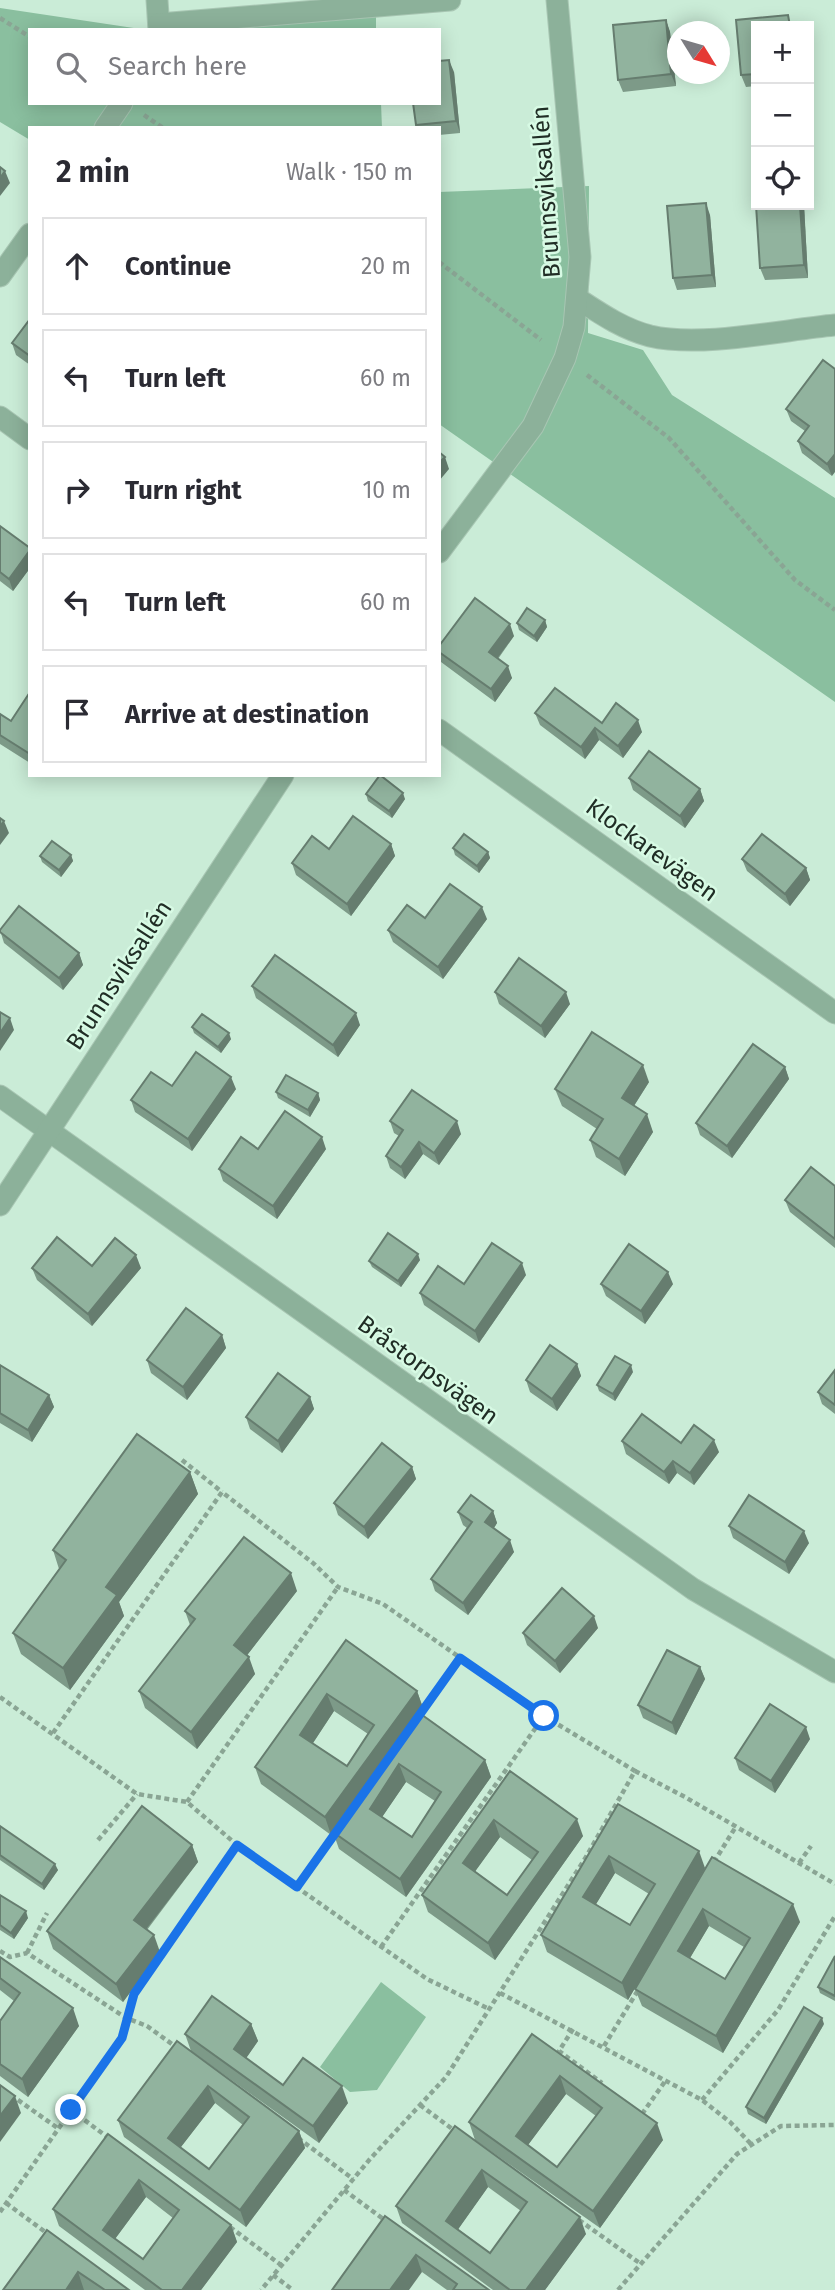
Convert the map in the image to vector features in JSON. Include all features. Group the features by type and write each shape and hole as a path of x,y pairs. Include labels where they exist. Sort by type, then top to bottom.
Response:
{"street":[{"path":"157,0 159,27 450,0"},
{"name":"Brunnsviksallén","path":"441,549 533,426 565,358 578,299 578,216 557,0"},
{"path":"106,126 121,105"},
{"path":"0,276 28,237"},
{"path":"578,299 625,328 678,340 835,325"},
{"path":"0,417 28,438"},
{"name":"Klockarevägen","path":"441,731 835,1013"},
{"name":"Brunnsviksallén","path":"0,1205 282,777"},
{"name":"Bråstorpsvägen","path":"0,1096 694,1589 835,1672"}],"path":[{"path":"0,18 28,36"},
{"path":"441,264 669,438 795,580 835,610"},
{"path":"182,1460 313,1563 338,1587 383,1604 544,1716 635,1771 835,1884"},
{"path":"53,1733 222,1492"},
{"path":"187,1802 338,1587"},
{"path":"414,1723 460,1658"},
{"path":"0,1697 137,1794 180,1798 187,1802 237,1845 427,1979 487,2008"},
{"path":"381,1947 544,1716"},
{"path":"261,2290 353,2179 446,2077 487,2008 500,1993 586,1857 635,1771"},
{"path":"98,1840 137,1794"},
{"path":"297,1887 344,1821"},
{"path":"708,1874 735,1828"},
{"path":"0,2212 122,2038 134,1994 237,1845"},
{"path":"799,1863 811,1846"},
{"path":"27,1953 47,1913"},
{"path":"702,2101 778,2010 835,1916"},
{"path":"0,1951 10,1957 27,1953 126,2018 147,2026 180,2050"},
{"path":"604,2046 645,1977"},
{"path":"500,1993 573,2029 702,2101 751,2144"},
{"path":"573,2029 559,2051 612,2091"},
{"path":"633,2107 644,2115 666,2080"},
{"path":"0,2087 59,2129"},
{"path":"420,2105 464,2137"},
{"path":"71,2110 116,2143"},
{"path":"618,2290 737,2154 781,2126 835,2124"},
{"path":"288,2130 353,2179"},
{"path":"344,2190 397,2228"},
{"path":"6,2203 49,2235"},
{"path":"574,2217 641,2264"},
{"path":"226,2224 281,2265"},
{"path":"273,2275 293,2290"}],"green space":[{"path":"0,8 134,28 28,28 28,105 381,105 382,126 28,126 28,139 0,122"},
{"path":"376,17 376,28 243,28"},
{"path":"589,186 588,333 643,350 672,395 835,498 835,702 441,425 441,192"},
{"path":"381,1982 426,2017 377,2090 350,2092 320,2067"}],"building":[{"path":"788,15 789,21 751,21 751,74 741,75 736,20"},
{"path":"666,20 667,74 618,80 613,25"},
{"path":"449,60 456,121 416,125 413,105 441,105 441,61"},
{"path":"706,203 712,275 673,278 667,206"},
{"path":"756,210 800,210 804,265 760,268"},
{"path":"28,322 28,355 12,343"},
{"path":"823,360 835,369 835,454 827,464 798,441 809,426 786,409"},
{"path":"0,526 28,547 28,553 9,579 0,572"},
{"path":"475,598 510,624 489,652 508,666 491,689 441,653 441,643"},
{"path":"527,608 545,620 534,636 517,623"},
{"path":"555,688 602,723 616,703 638,720 618,746 595,728 581,747 535,713"},
{"path":"28,695 28,753 0,735 0,714 11,721"},
{"path":"649,751 700,789 680,816 629,778"},
{"path":"379,777 383,777 403,793 389,811 366,794"},
{"path":"353,816 391,844 347,904 292,863 312,836 329,849"},
{"path":"464,834 488,852 477,866 453,848"},
{"path":"762,834 806,868 785,894 742,859"},
{"path":"52,841 71,855 59,870 40,856"},
{"path":"450,884 482,907 438,967 388,930 407,905 425,918"},
{"path":"19,906 79,953 59,978 0,932"},
{"path":"275,955 356,1013 333,1045 252,986"},
{"path":"519,958 566,992 541,1026 495,992"},
{"path":"0,1012 10,1018 0,1033"},
{"path":"202,1014 229,1033 218,1047 192,1027"},
{"path":"592,1032 643,1065 622,1098 647,1114 619,1159 590,1140 603,1119 555,1089"},
{"path":"753,1044 785,1067 727,1146 696,1123"},
{"path":"196,1052 231,1077 188,1139 131,1100 151,1072 172,1086"},
{"path":"286,1075 318,1093 308,1110 276,1092"},
{"path":"412,1090 457,1121 434,1153 419,1142 401,1167 386,1156 403,1130 390,1121"},
{"path":"285,1111 322,1137 273,1206 219,1169 241,1137 258,1149"},
{"path":"811,1167 835,1186 835,1239 785,1200"},
{"path":"388,1233 418,1254 398,1281 369,1261"},
{"path":"57,1237 92,1266 115,1238 136,1255 88,1314 32,1268"},
{"path":"492,1243 522,1263 475,1331 420,1293 438,1266 464,1284"},
{"path":"629,1244 668,1272 641,1311 601,1284"},
{"path":"186,1308 222,1335 183,1387 147,1360"},
{"path":"550,1345 577,1364 552,1399 526,1380"},
{"path":"615,1356 631,1365 613,1394 597,1385"},
{"path":"0,1365 49,1395 28,1430 0,1413"},
{"path":"835,1370 835,1405 818,1392"},
{"path":"278,1373 310,1397 278,1441 246,1417"},
{"path":"642,1414 681,1443 694,1425 714,1440 690,1473 673,1461 664,1472 622,1441"},
{"path":"137,1434 190,1472 106,1587 117,1595 63,1668 13,1633 66,1560 53,1550"},
{"path":"382,1443 412,1467 364,1527 334,1503"},
{"path":"471,1495 493,1511 485,1522 510,1540 463,1603 431,1579 472,1522 458,1512"},
{"path":"749,1495 804,1531 785,1562 729,1526"},
{"path":"244,1537 291,1573 234,1645 249,1657 191,1732 139,1691 195,1619 185,1611"},
{"path":"562,1588 594,1616 555,1661 523,1633"},
{"path":"346,1640 417,1691 325,1817 255,1767","holes":["327,1694 374,1725 347,1766 300,1735"]},
{"path":"667,1650 700,1667 672,1723 638,1705"},
{"path":"770,1704 806,1727 771,1781 735,1758"},
{"path":"418,1712 485,1760 400,1879 333,1832","holes":["399,1764 441,1792 412,1837 370,1809"]},
{"path":"510,1771 577,1819 488,1943 422,1895","holes":["494,1820 538,1852 507,1895 463,1863"]},
{"path":"618,1804 699,1851 622,1983 541,1935","holes":["609,1856 655,1884 630,1925 583,1897"]},
{"path":"142,1806 192,1845 134,1920 154,1935 116,1984 47,1931"},
{"path":"0,1826 55,1864 42,1884 0,1855"},
{"path":"712,1857 793,1904 716,2036 635,1989","holes":["703,1909 750,1938 725,1979 678,1951"]},
{"path":"0,1895 26,1911 11,1933 0,1925"},
{"path":"835,1956 835,1996 818,1987"},
{"path":"0,1957 73,2008 22,2079 0,2064 0,2021 20,1993 0,1978"},
{"path":"212,1996 251,2024 234,2049 283,2085 303,2058 342,2086 313,2126 185,2034"},
{"path":"804,2007 822,2018 764,2118 746,2107"},
{"path":"532,2034 657,2123 593,2211 469,2122","holes":["560,2076 602,2108 557,2167 516,2136"]},
{"path":"177,2041 299,2131 240,2210 118,2120","holes":["208,2086 249,2117 209,2169 168,2138"]},
{"path":"0,2085 15,2096 0,2116"},
{"path":"455,2126 580,2217 526,2290 510,2290 396,2206","holes":["482,2170 527,2202 490,2253 446,2221"]},
{"path":"108,2134 231,2225 182,2290 162,2290 53,2209","holes":["139,2180 179,2210 143,2259 103,2230"]},
{"path":"385,2216 489,2290 453,2290 457,2284 416,2255 390,2290 332,2290"},
{"path":"47,2230 129,2290 105,2290 78,2272 66,2290 3,2290"}],"route":[{"path":"71,2110 122,2038 134,1994 237,1845 297,1887 460,1658 544,1716"}]}
